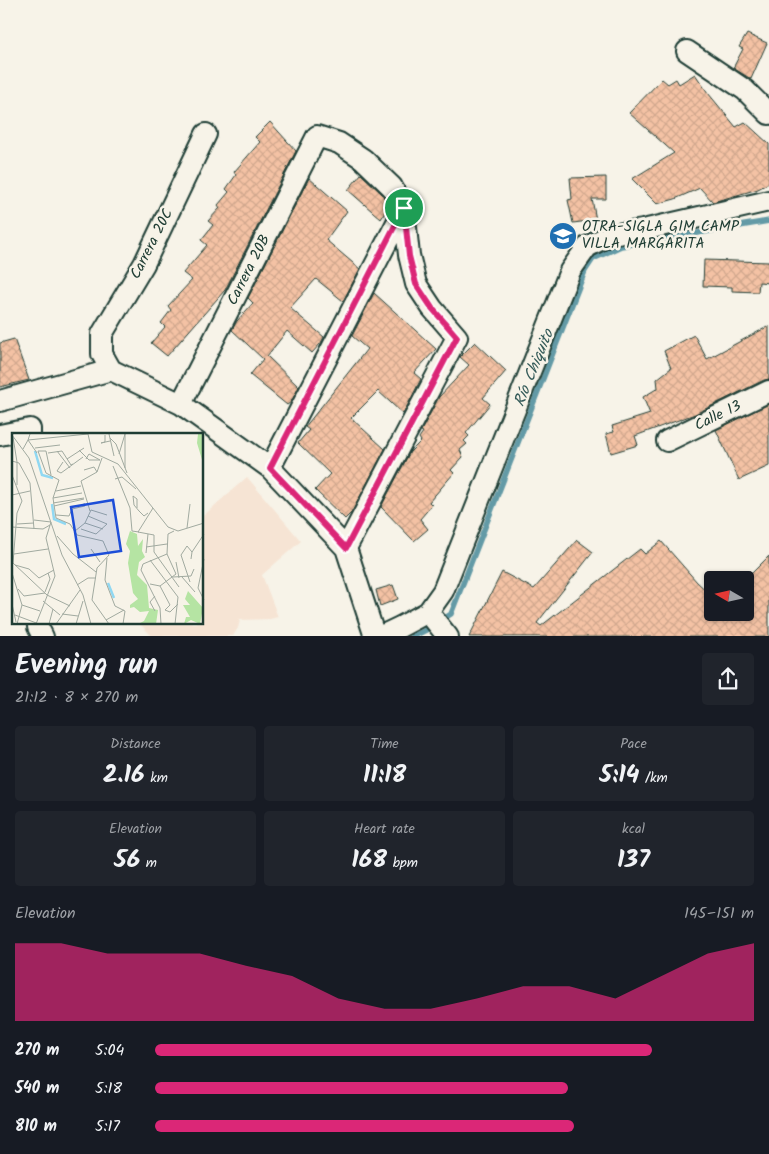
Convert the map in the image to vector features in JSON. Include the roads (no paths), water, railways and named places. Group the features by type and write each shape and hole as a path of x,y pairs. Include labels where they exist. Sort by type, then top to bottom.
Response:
{"street":[{"path":"687,51 745,90 769,114"},
{"name":"Carrera 20C","path":"106,362 102,334 144,264 206,134"},
{"name":"Carrera 20B","path":"181,404 317,136 339,143 363,159 392,187 404,208"},
{"path":"379,636 430,615 443,591 570,271 587,247 610,235 643,230 769,201"},
{"path":"346,548 457,337 432,308 416,284 409,256 404,208"},
{"path":"270,468 404,208"},
{"path":"0,401 106,362 181,404 270,468 346,548 375,636"},
{"name":"Calle 13","path":"667,441 769,391"},
{"path":"15,433 30,431"},
{"path":"430,615 448,636"}],"waterway":[{"name":"Río Chiquito","path":"414,636 451,614 585,271 593,259 621,246 769,221"}],"place":[{"name":"OTRA-SIGLA GIM CAMP VILLA MARGARITA","path":"563,236"}]}
